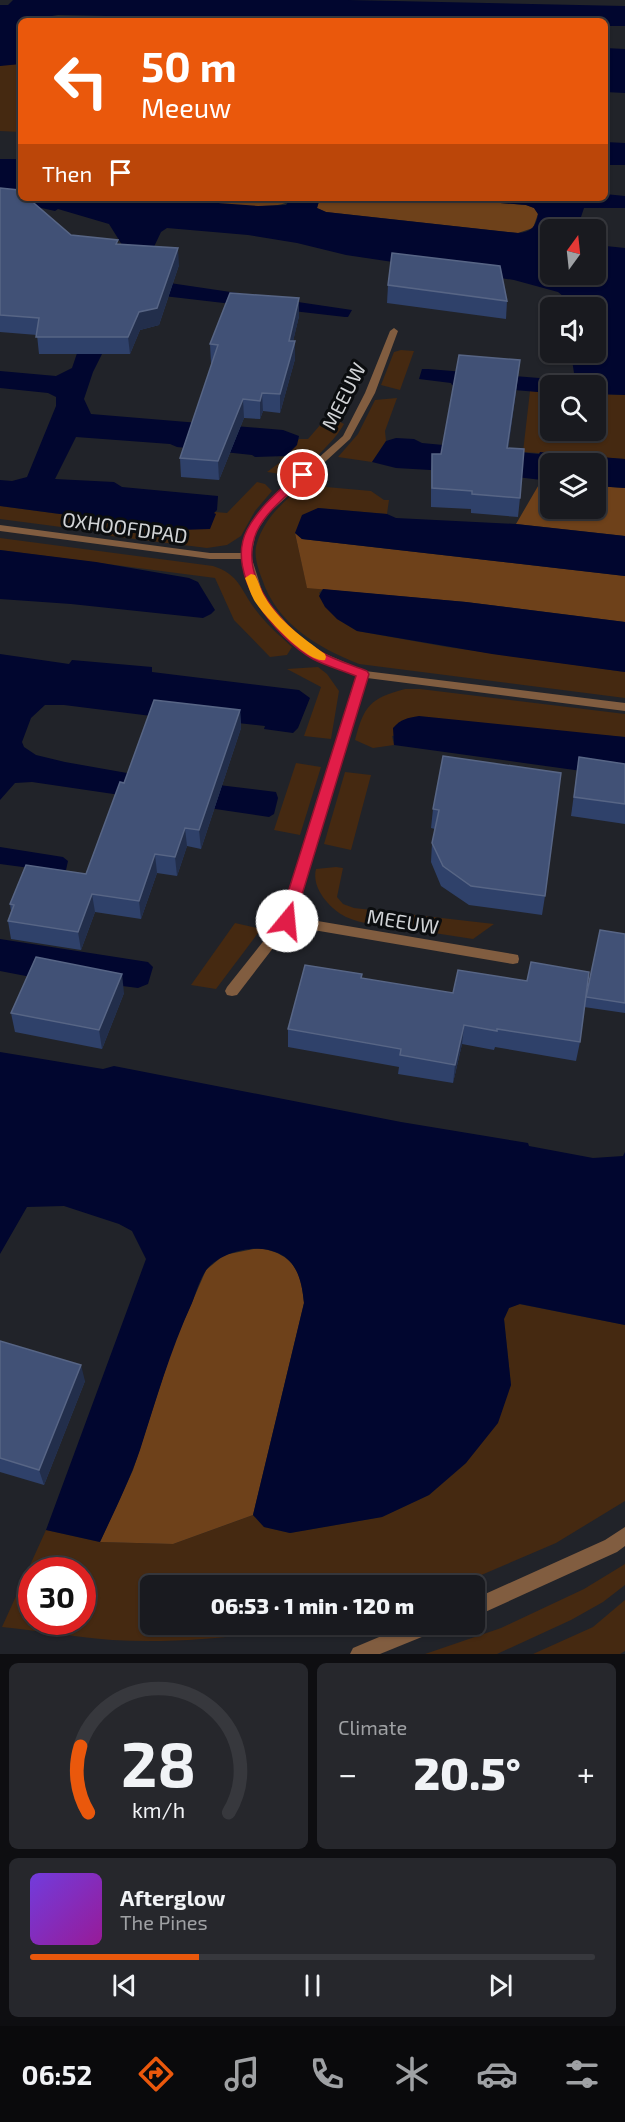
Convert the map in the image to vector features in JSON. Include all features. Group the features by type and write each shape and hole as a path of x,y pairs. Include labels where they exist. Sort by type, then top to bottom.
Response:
{"street":[{"name":"MEEUW","path":"246,556 251,532 265,511 347,437 370,393 394,331"},
{"name":"OXHOOFDPAD","path":"0,528 210,556 246,556"},
{"path":"246,556 259,598 291,635 317,655 363,674 625,707"},
{"path":"232,991 287,921 363,674"},
{"name":"MEEUW","path":"287,921 513,959"},
{"path":"485,1603 611,1546 625,1535"},
{"path":"359,1654 406,1635"}],"shaded area":[{"path":"18,64 18,132 0,131 0,66"},
{"path":"180,201 289,201 265,206"},
{"path":"319,201 474,201 526,205 534,208 538,214 533,228 518,233 326,212 317,208"},
{"path":"414,351 400,390 381,385 394,352"},
{"path":"530,391 540,392 540,441 606,441 606,394 625,395 625,459 606,458 606,453 523,452"},
{"path":"397,398 385,431 386,441 372,462 338,457 358,434 375,400"},
{"path":"328,416 344,424 320,453 297,471 282,474 267,472 283,460 279,458 286,456 299,439 308,439"},
{"path":"310,481 327,483 326,487 371,491 384,500 389,500 387,514 318,508 295,533 307,587 323,589 319,593 337,619 357,631 447,647 625,672 625,698 359,664 314,642 288,621 278,609 269,595 256,561 257,543 271,516"},
{"path":"257,482 265,484 272,491 255,511 241,536 227,545 207,548 0,519 0,506 180,530 215,512 227,513"},
{"path":"540,483 540,519 606,519 606,487 625,488 625,536 516,524"},
{"path":"295,533 302,539 625,576 625,622 466,602 307,588"},
{"path":"0,538 213,566 234,578 259,614 292,647 287,655 270,657 234,620 215,578 0,550"},
{"path":"318,667 327,674 339,691 331,739 304,736 321,687 287,669"},
{"path":"405,689 625,714 625,737 541,730 392,736 394,745 373,748 355,740 362,719 370,705 384,696"},
{"path":"296,763 321,767 300,835 274,830"},
{"path":"345,772 371,775 351,850 324,844"},
{"path":"343,868 337,897 343,904 354,908 494,924 473,939 370,924 346,917 328,903 316,883 316,869"},
{"path":"235,923 261,929 216,989 191,985"},
{"path":"259,1248 280,1254 293,1265 303,1291 304,1303 253,1515 173,1544 100,1542 133,1470 173,1346 206,1270 224,1255"},
{"path":"519,1304 625,1325 625,1501 556,1543 481,1575 140,1575 140,1635 246,1635 137,1641 68,1635 96,1635 96,1557 34,1557 46,1530 100,1542 173,1544 253,1515 264,1527 290,1533 382,1517 429,1495 466,1463 511,1385 504,1319 509,1308"},
{"path":"625,1564 625,1585 603,1602 571,1620 497,1654 425,1654 485,1635 584,1589"},
{"path":"18,1592 18,1629 2,1627"},
{"path":"625,1600 625,1651 620,1654 533,1654 593,1627"}],"water":[{"path":"13,0 348,0 625,6 625,26 608,26 608,18 206,18 58,15 18,18 18,64 0,66 0,5 8,5"},
{"path":"608,48 625,49 625,93 608,92"},
{"path":"608,142 625,143 625,165 608,165"},
{"path":"0,159 18,159 18,201 190,201 258,206 286,205 289,201 319,201 317,208 326,212 518,233 530,230 536,222 538,214 534,208 526,205 474,201 608,201 608,194 625,196 625,208 584,208 580,219 540,219 540,285 606,285 606,246 625,248 625,395 606,394 606,375 571,375 574,373 572,363 606,363 606,297 564,297 558,292 514,280 346,255 297,243 248,235 167,228 161,232 143,270 163,282 352,310 348,317 345,317 155,295 129,300 93,372 84,399 91,414 283,430 299,436 297,445 286,456 255,457 177,447 170,444 76,437 55,479 114,482 122,487 218,496 217,510 210,529 180,530 0,506 0,480 12,481 27,477 56,406 56,397 48,393 0,388 0,371 56,376 72,368 92,309 124,248 109,224 58,209 55,211 0,201"},
{"path":"422,369 540,378 540,392 452,385 419,379"},
{"path":"396,438 414,439 422,443 539,454 540,452 552,453 540,453 540,480 482,473 396,468 372,462 386,441"},
{"path":"606,457 625,459 625,488 606,487"},
{"path":"318,508 387,514 396,518 516,524 625,536 625,576 302,539 295,533 302,515"},
{"path":"0,550 96,562 189,578 198,582 215,610 203,618 0,599"},
{"path":"323,589 466,602 625,622 625,672 492,654 357,631 337,619 325,607 319,596"},
{"path":"0,654 69,664 72,660 152,667 152,672 299,690 310,698 298,728 293,733 264,729 265,726 201,719 199,722 64,705 45,705 31,718 22,742 24,747 36,755 65,762 144,776 276,792 278,798 274,814 269,817 32,782 15,783 0,800"},
{"path":"419,716 625,737 625,777 394,745 393,728 404,719"},
{"path":"0,847 63,857 68,861 66,870 60,872 0,864"},
{"path":"0,939 148,962 153,967 148,984 138,988 91,982 57,982 0,971"},
{"path":"0,1052 103,1069 114,1066 401,1122 528,1143 529,1146 593,1158 623,1156 625,1152 625,1325 520,1304 509,1308 504,1319 511,1385 498,1423 466,1463 429,1495 382,1517 290,1533 264,1527 253,1515 304,1303 302,1288 298,1274 290,1262 278,1253 270,1250 250,1249 231,1253 213,1263 200,1281 170,1357 136,1462 100,1542 46,1530 146,1259 132,1231 119,1224 64,1206 27,1207 0,1254"}],"building":[{"path":"0,188 18,190 18,201 31,201 71,235 118,240 116,244 178,248 157,308 139,312 128,337 36,337 39,318 0,315"},
{"path":"392,253 500,266 507,301 388,285"},
{"path":"230,293 299,298 289,341 295,341 280,394 262,393 260,401 243,399 218,461 180,458 218,345 210,344"},
{"path":"459,355 520,360 507,448 524,449 520,498 432,488 432,454 441,454"},
{"path":"154,700 240,710 199,830 185,828 175,857 155,854 139,901 92,894 78,932 8,921 14,905 10,904 26,865 86,874 120,782 124,783"},
{"path":"443,756 561,773 545,896 471,886 443,866 432,843 439,810 433,809"},
{"path":"579,757 625,764 625,804 574,797"},
{"path":"600,930 625,934 625,1003 586,997"},
{"path":"36,957 122,974 99,1030 11,1013"},
{"path":"531,962 589,972 580,1042 464,1025 455,1065 400,1055 401,1049 288,1029 305,965 362,974 361,978 453,993 458,970 527,981"},
{"path":"0,1341 81,1365 39,1470 0,1458"}],"slow traffic":[{"path":"251,578 259,598 269,611 291,635 320,657"}],"route":[{"path":"287,921 363,674 317,655 291,635 259,598 252,581 246,556 251,532 265,511 303,475"}]}
